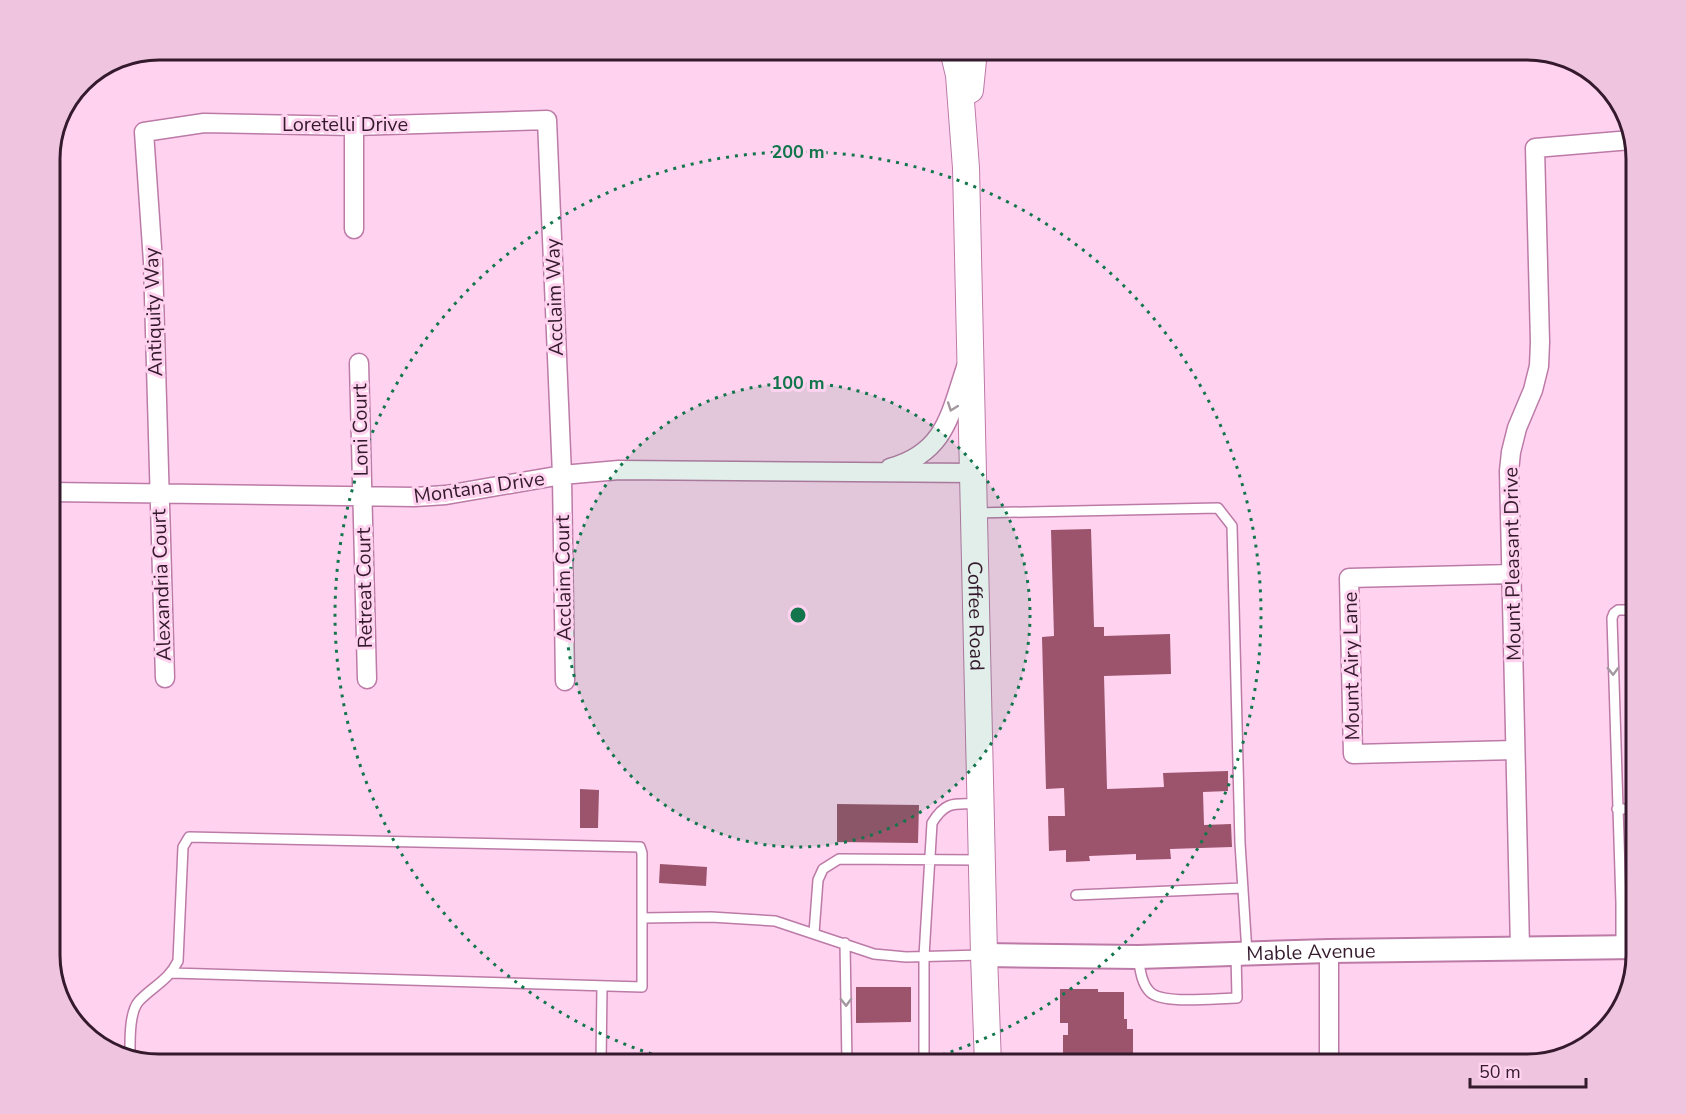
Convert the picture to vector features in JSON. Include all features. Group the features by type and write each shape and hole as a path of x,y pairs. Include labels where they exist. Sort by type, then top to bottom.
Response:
{"main road":[{"path":"941,60 950,86 966,168"},
{"name":"Coffee Road","path":"955,60 959,75 966,168 988,1054"},
{"name":"Coffee Road","path":"966,168 972,60"}],"street":[{"name":"Loretelli Drive","path":"144,132 204,123 354,126 547,120"},
{"name":"Acclaim Way","path":"547,120 562,475"},
{"path":"354,126 354,229"},
{"name":"Antiquity Way","path":"144,132 153,262 158,492"},
{"name":"Mount Pleasant Drive","path":"1520,948 1509,471 1517,428 1533,390 1539,366 1535,148 1624,141"},
{"name":"Montana Drive","path":"871,472 902,464 921,455 941,435 952,410 971,351"},
{"name":"Loni Court","path":"359,363 362,496"},
{"name":"Montana Drive","path":"60,492 415,497 446,495 562,475 619,470 974,473"},
{"name":"Acclaim Court","path":"562,475 565,681"},
{"name":"Alexandria Court","path":"158,492 165,678"},
{"name":"Retreat Court","path":"362,496 367,679"},
{"name":"Mount Airy Lane","path":"1512,574 1349,578 1353,754 1515,750"},
{"name":"Mable Avenue","path":"984,955 1138,957 1329,951 1626,947"},
{"path":"1329,951 1329,1054"}],"lane":[{"path":"975,513 1218,508 1232,526 1243,888 1237,998 1164,999 1150,992 1142,978 1138,957"},
{"path":"1626,610 1618,610 1612,618 1621,903 1626,930"},
{"path":"924,1054 924,956 932,823 939,811 949,804 981,804"},
{"path":"1617,809 1626,809"},
{"path":"130,1050 131,1025 138,1003 172,974 178,961 183,847 189,837 640,847 642,853 642,987 172,974"},
{"path":"814,933 818,880 823,868 839,859 982,860"},
{"path":"1076,895 1243,888"},
{"path":"642,918 711,917 775,921 874,954 984,955"},
{"path":"845,943 847,1054"},
{"path":"601,1054 602,986"}],"building":[{"path":"1091,529 1094,627 1104,627 1104,636 1170,634 1171,674 1104,676 1107,789 1164,787 1163,773 1228,771 1228,791 1203,792 1204,825 1231,824 1232,847 1170,849 1171,859 1136,860 1136,854 1089,856 1090,861 1066,862 1066,850 1049,851 1048,816 1065,816 1064,788 1046,789 1042,637 1054,636 1051,530"},
{"path":"580,789 599,790 598,828 580,828"},
{"path":"837,804 919,805 918,843 837,842"},
{"path":"660,864 707,867 706,886 659,883"},
{"path":"856,987 911,987 911,1022 856,1023"},
{"path":"1060,989 1124,992 1124,1019 1127,1019 1127,1029 1133,1029 1133,1054 1063,1054 1063,1035 1068,1035 1068,1023 1060,1023"}]}
